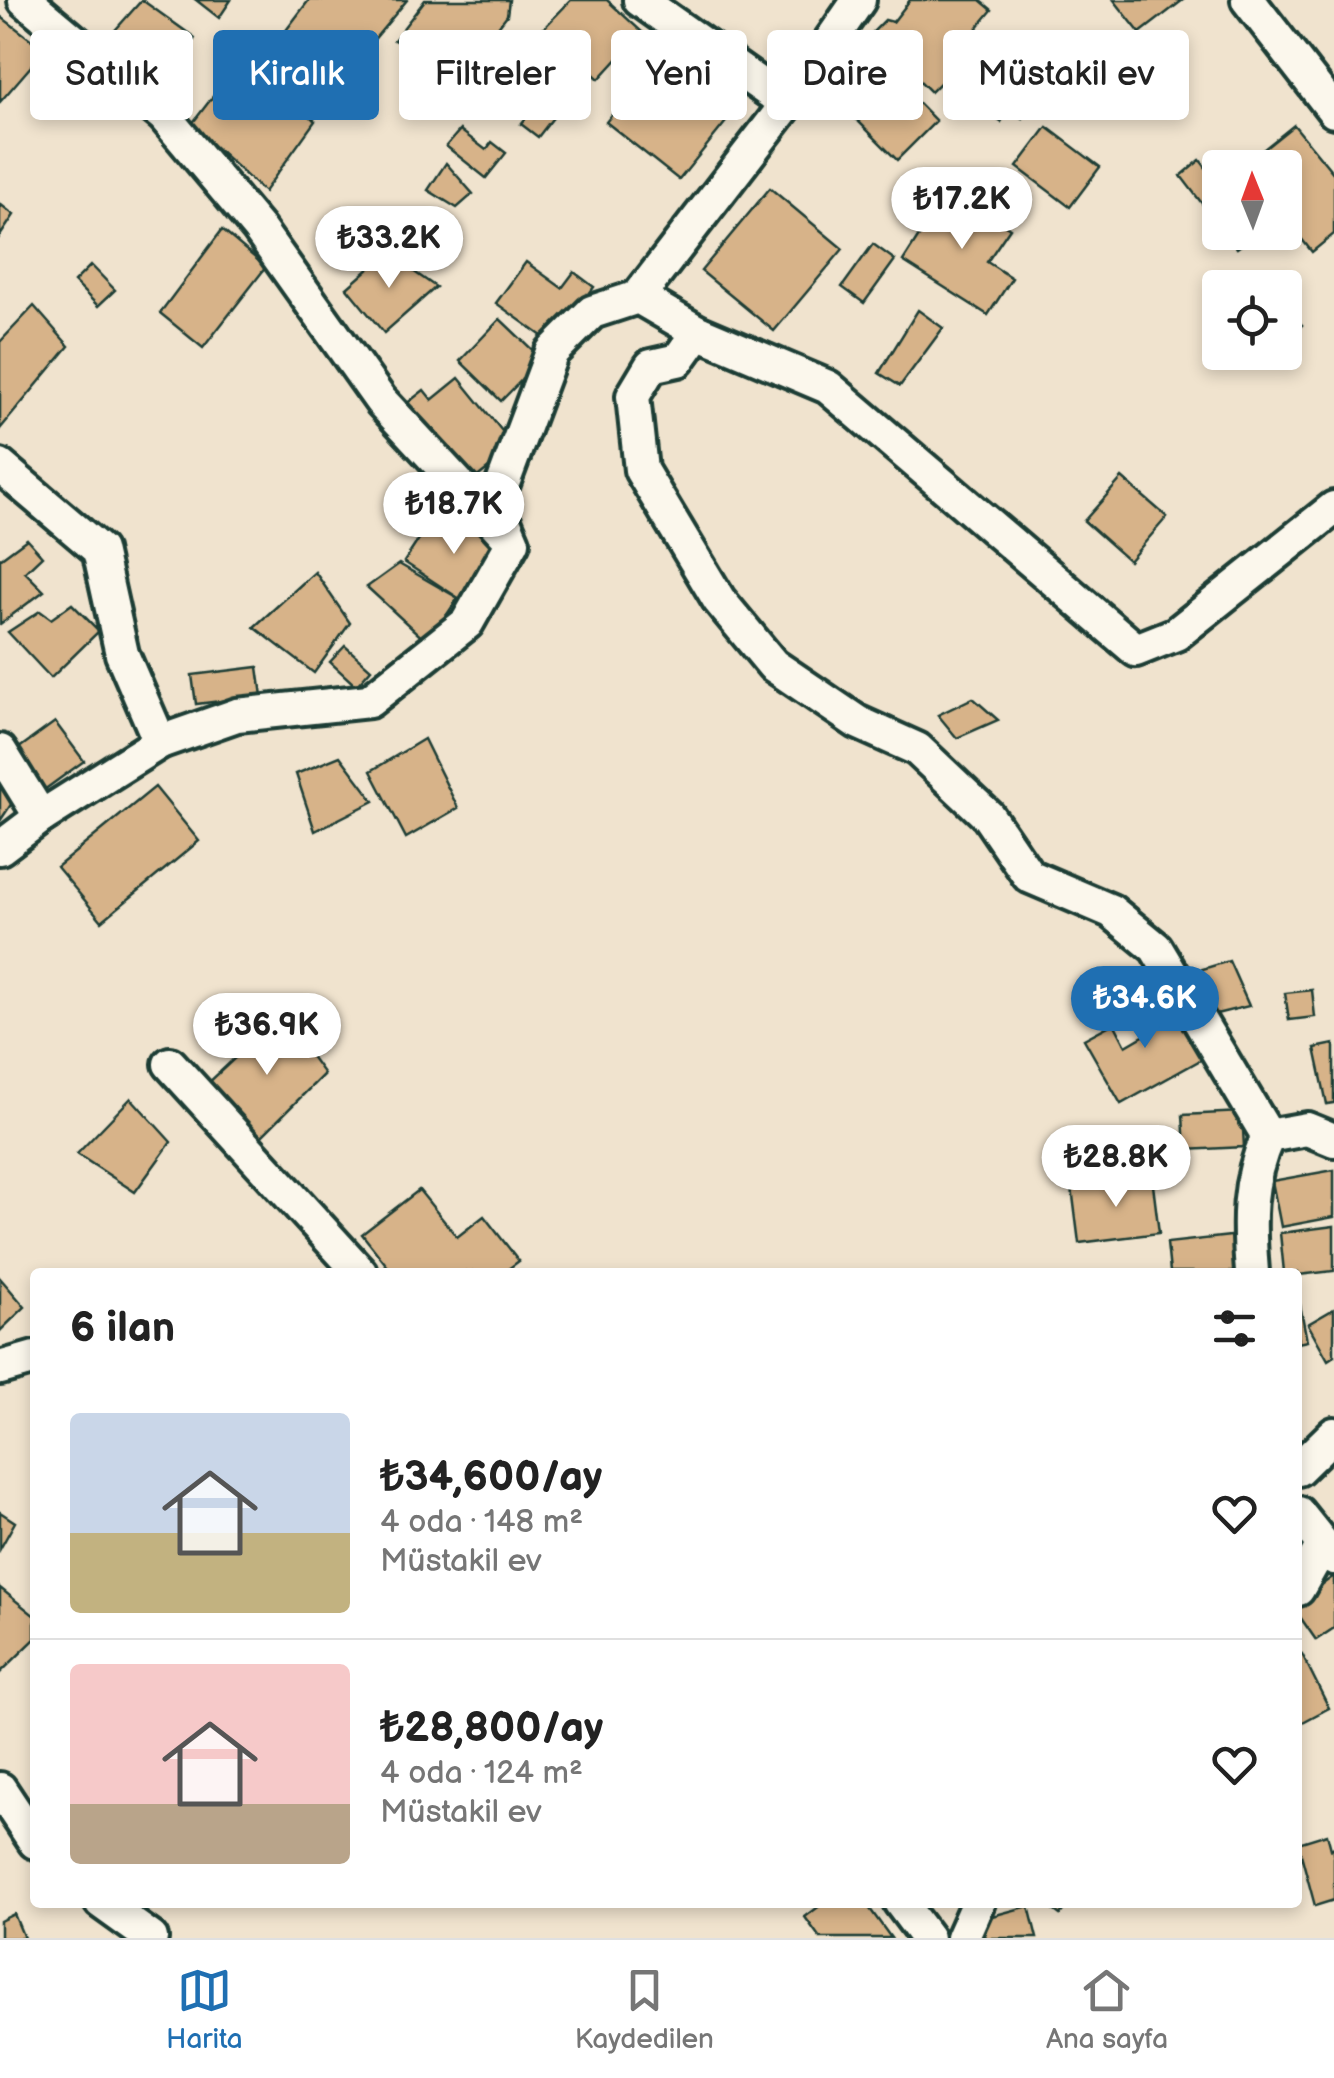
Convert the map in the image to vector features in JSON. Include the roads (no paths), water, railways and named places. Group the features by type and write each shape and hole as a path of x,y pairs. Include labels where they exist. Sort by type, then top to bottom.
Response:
{"street":[{"path":"24,0 164,116 258,228 380,401 513,542"},
{"path":"640,0 767,90"},
{"path":"838,30 859,0"},
{"path":"1248,0 1334,111"},
{"path":"513,542 496,502 552,352 592,312 638,297 775,120"},
{"path":"638,297 698,332 828,388 1136,650 1176,634 1334,508"},
{"path":"698,332 678,360 651,366 632,396 641,470 719,600 773,666 857,722 917,749 988,816 1029,876 1111,911 1156,948 1268,1136"},
{"path":"0,466 100,550 122,654 160,742"},
{"path":"0,848 160,742 237,715 369,701 468,623 513,542"},
{"path":"0,752 42,817"},
{"path":"170,1064 356,1268"},
{"path":"1268,1136 1325,1130"},
{"path":"1252,1268 1248,1212 1256,1162 1268,1136"},
{"path":"0,1368 30,1359"},
{"path":"1302,1465 1334,1434"},
{"path":"1302,1518 1329,1552 1302,1583"},
{"path":"0,1789 30,1834"},
{"path":"110,1908 152,1938"},
{"path":"904,1908 927,1938"},
{"path":"962,1938 975,1908"}]}
